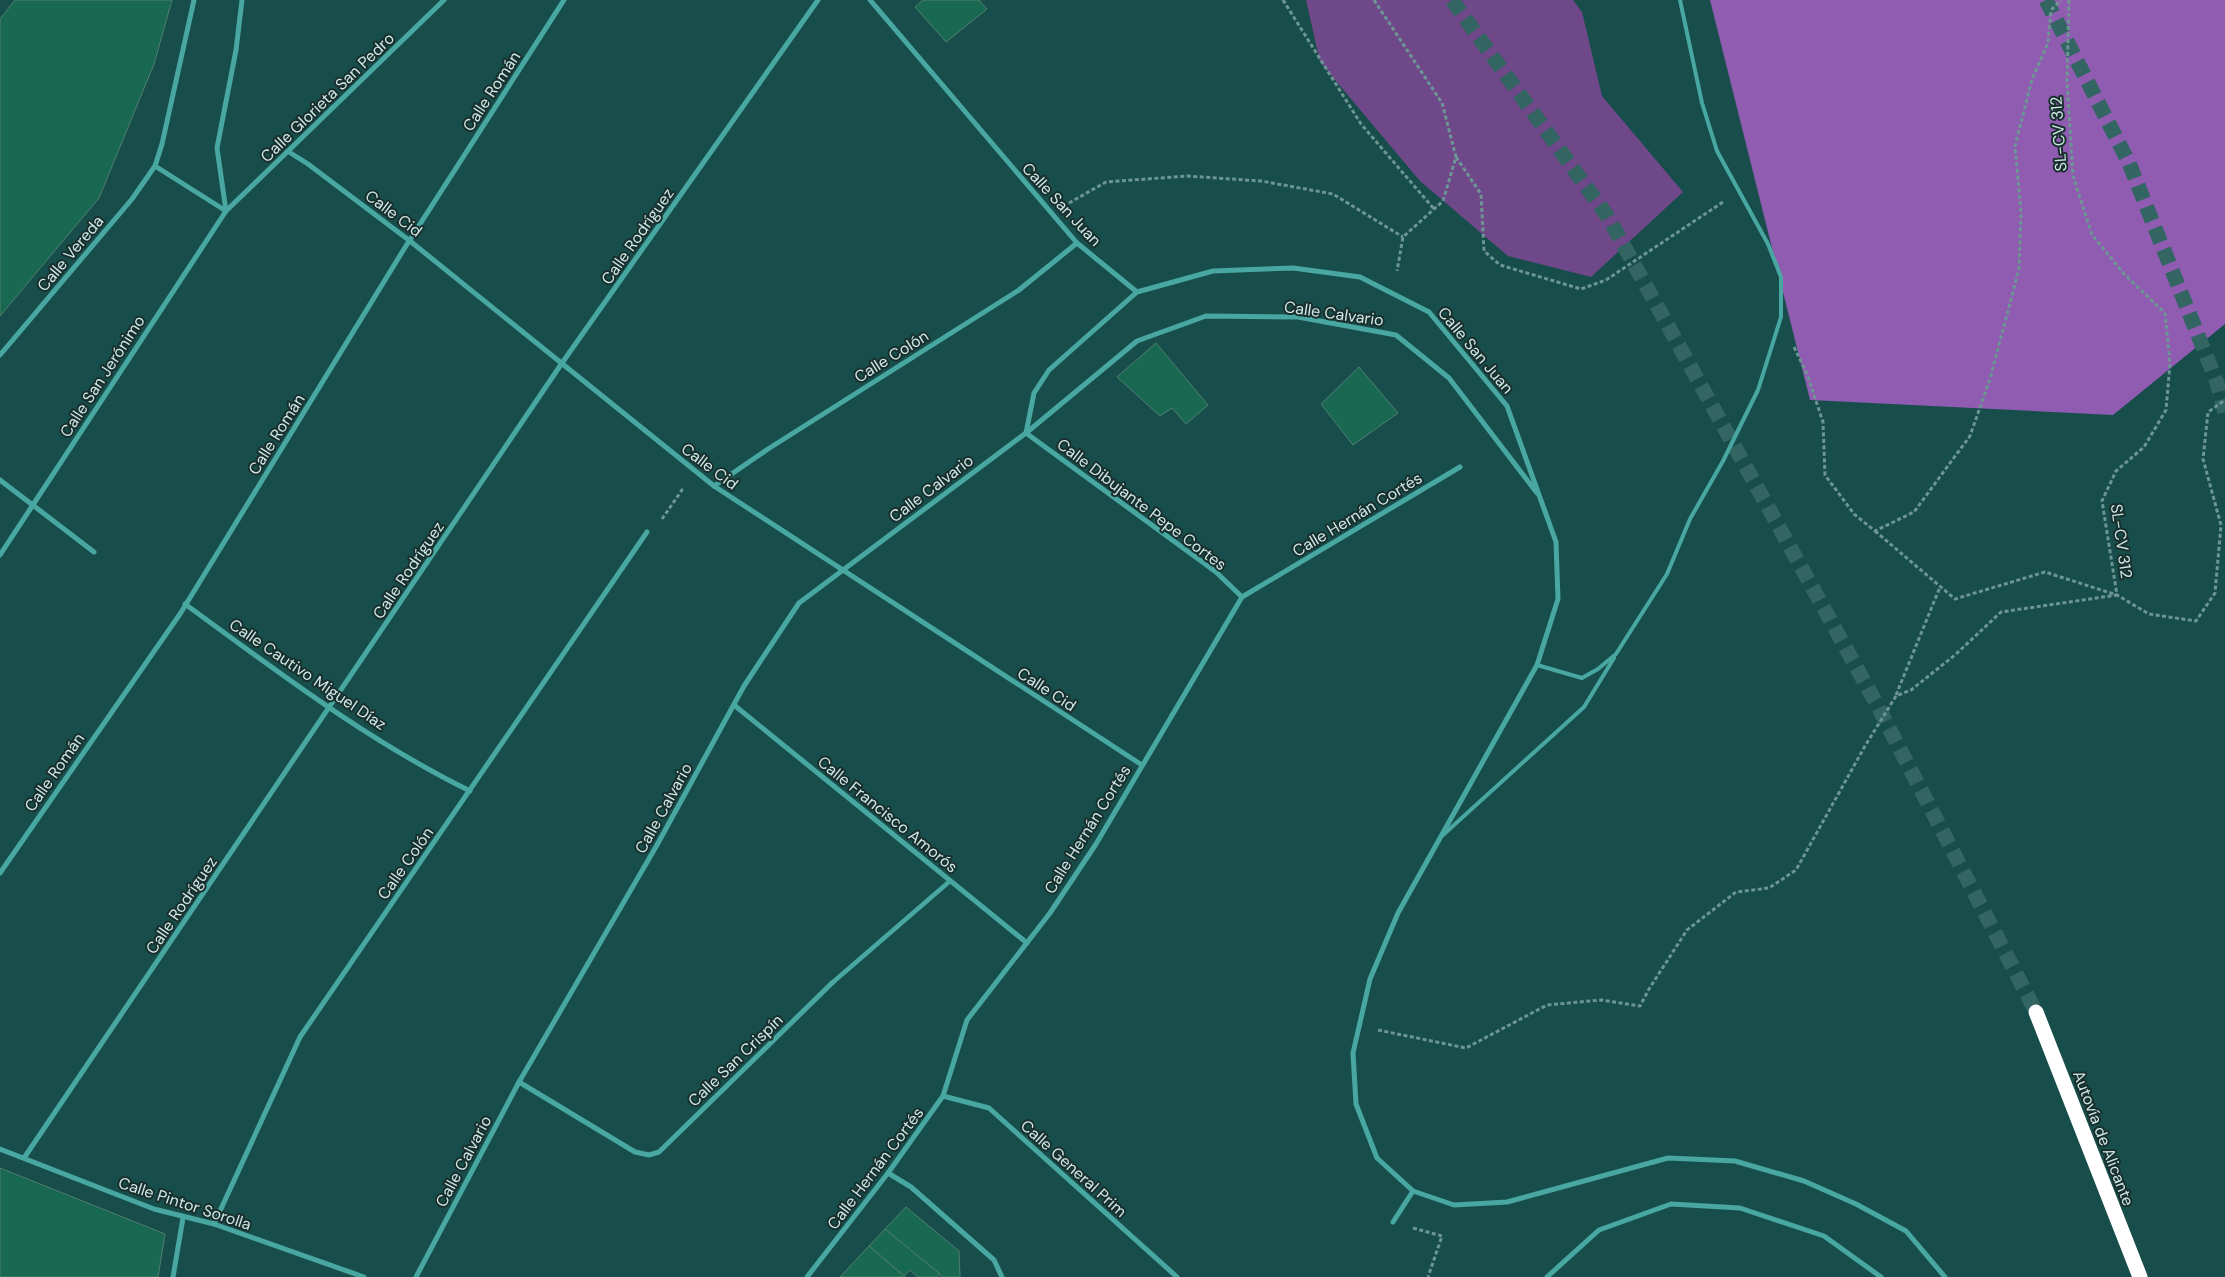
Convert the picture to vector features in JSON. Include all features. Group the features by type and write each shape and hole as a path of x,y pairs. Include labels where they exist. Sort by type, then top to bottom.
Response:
{"highway":[{"name":"Autovía de Alicante","path":"2036,1012 2140,1277"}],"street":[{"name":"Calle Vereda","path":"0,354 132,199 155,166 162,144 194,0"},
{"path":"226,211 217,148 236,50 242,0"},
{"name":"Calle Glorieta San Pedro","path":"226,211 444,0"},
{"name":"Calle Rodríguez","path":"24,1158 562,363 818,0"},
{"name":"Calle San Juan","path":"870,0 1051,214 1077,242 1136,292 1213,271 1293,268 1360,277 1429,312 1507,406 1556,542 1558,599 1537,665 1398,913 1370,979 1353,1054 1356,1104 1377,1158 1413,1191"},
{"name":"Calle Román","path":"0,872 185,604 410,241 562,1"},
{"name":"Calle Cid","path":"289,152 308,164 410,241 714,486 1142,765"},
{"path":"155,166 226,211"},
{"name":"Calle San Jerónimo","path":"0,554 226,211"},
{"name":"Calle Colón","path":"714,486 768,449 1019,290 1077,242"},
{"path":"1026,433 1034,393 1049,370 1136,292"},
{"name":"Calle Calvario","path":"416,1277 519,1082 657,845 734,705 799,603 1026,433 1137,341 1206,316 1298,317 1396,335 1449,378 1540,498"},
{"name":"Calle Dibujante Pepe Cortes","path":"1026,433 1216,572 1242,597"},
{"name":"Calle Hernán Cortés","path":"807,1277 888,1173 944,1096 967,1020 1050,913 1096,844 1242,597 1460,467"},
{"path":"0,480 94,552"},
{"name":"Calle Colón","path":"214,1224 300,1037 647,532"},
{"name":"Calle Cautivo Miguel Díaz","path":"185,604 329,708 448,780 470,791"},
{"name":"Calle Francisco Amorós","path":"734,705 1027,943"},
{"name":"Calle San Crispín","path":"519,1082 635,1152 648,1155 659,1152 832,983 950,881"},
{"name":"Calle General Prim","path":"944,1096 989,1108 1177,1277"},
{"name":"Calle Pintor Sorolla","path":"0,1149 154,1209 183,1218 214,1224 364,1277"},
{"path":"1393,1222 1413,1191 1454,1205 1507,1202 1668,1158 1735,1161 1804,1181 1856,1204 1906,1231 1944,1277"},
{"path":"888,1173 911,1186 994,1260 1002,1277"},
{"path":"1547,1277 1599,1230 1671,1204 1740,1208 1824,1236 1881,1277"},
{"path":"173,1277 183,1218"}],"lane":[{"path":"1441,836 1584,707 1667,574 1690,520 1753,399 1781,317 1781,277 1768,244 1717,151 1702,103 1680,0"},
{"path":"1537,665 1582,678 1598,669 1616,654"}],"path":[{"path":"1283,0 1361,124 1434,209"},
{"path":"1374,0 1442,103 1456,157 1481,194 1484,251 1500,265 1581,289 1606,280 1739,192"},
{"name":"SL-CV 312","path":"1875,530 1914,512 1970,436 1990,379 2019,270 2021,212 2015,146 2032,79 2048,43 2051,10 2061,0"},
{"name":"SL-CV 312","path":"1781,317 1807,374 1823,422 1826,475 1854,514 1940,587 1955,599 2045,572 2117,595 2102,501 2116,471 2144,446 2166,410 2170,363 2165,313 2125,275 2092,235 2073,176 2067,81 2069,0"},
{"path":"1394,294 1403,236 1443,201 1456,157"},
{"path":"1051,214 1106,182 1187,176 1252,180 1333,194 1403,236"},
{"path":"1896,696 1911,690 1926,678 2001,612 2117,595 2149,614 2196,621 2216,593 2221,524 2202,459 2208,412 2225,400"},
{"path":"647,532 663,519 695,472"},
{"path":"1360,1027 1466,1048 1547,1005 1600,1000 1640,1006 1687,930 1736,892 1769,888 1796,870 1865,746 1896,696 1940,587"},
{"path":"1393,1222 1442,1236 1428,1277"}],"shaded area":[{"path":"1306,0 1573,0 1582,12 1602,96 1683,192 1591,277 1508,256 1420,181 1320,62"},
{"path":"1710,0 2225,0 2225,324 2113,415 1810,400"}],"building":[{"path":"15,0 172,0 154,64 99,198 0,316 0,19"},
{"path":"923,0 979,0 987,9 946,42 915,7"},
{"path":"1156,343 1208,405 1186,424 1172,408 1160,416 1117,377"},
{"path":"1359,367 1398,413 1353,445 1321,404"},
{"path":"0,1168 165,1234 158,1277 0,1277"},
{"path":"906,1207 959,1251 960,1277 942,1277 885,1229"},
{"path":"885,1229 940,1274 937,1277 918,1277 910,1270 904,1276 869,1246"},
{"path":"869,1246 904,1276 905,1277 840,1277"}],"tunnel":[{"path":"1452,0 1608,217 1875,701 2036,1012"},
{"path":"2046,0 2129,163 2216,380 2225,412"}]}
